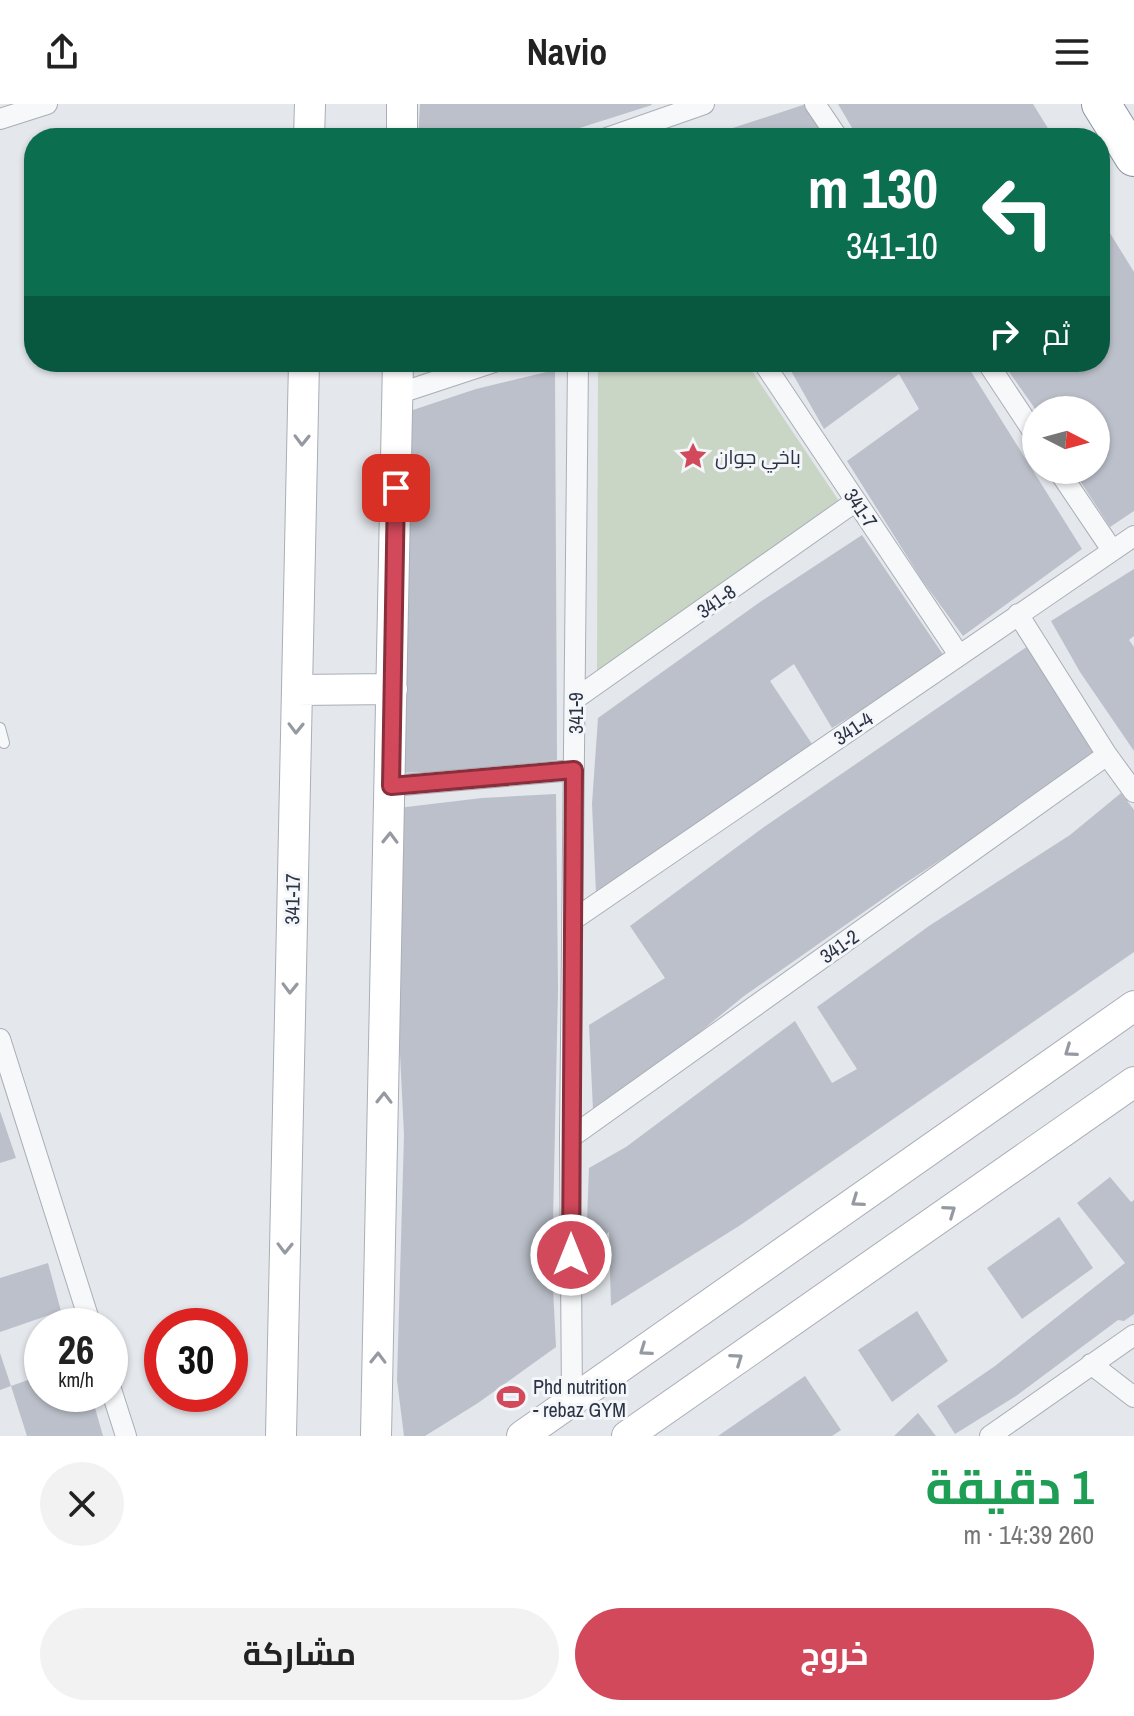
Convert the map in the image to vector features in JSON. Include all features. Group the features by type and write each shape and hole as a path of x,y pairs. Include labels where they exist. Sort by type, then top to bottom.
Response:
{"highway":[{"path":"1101,104 1134,157"}],"street":[{"path":"0,119 47,104"},
{"path":"309,128 310,104"},
{"path":"402,104 402,128"},
{"path":"636,128 704,104"},
{"path":"815,104 831,128"},
{"name":"341-17","path":"281,1436 304,372"},
{"path":"376,1436 398,372"},
{"path":"397,394 464,372"},
{"name":"341-9","path":"572,1401 570,1138 578,372"},
{"name":"341-7","path":"770,372 959,655"},
{"path":"994,372 1022,415"},
{"path":"1067,484 1112,550"},
{"name":"341-8","path":"575,699 856,501"},
{"name":"341-4","path":"573,920 1134,536"},
{"path":"1018,614 1107,755 1134,792"},
{"path":"297,690 392,689"},
{"name":"341-2","path":"570,1138 1107,755"},
{"path":"391,786 574,770"},
{"path":"522,1436 1134,1006"},
{"path":"0,1039 85,1308"},
{"path":"627,1436 1134,1082"},
{"path":"990,1436 1134,1335"},
{"path":"1091,1364 1134,1397"},
{"path":"118,1412 126,1436"}],"lane":[{"path":"0,728 4,743"}],"green space":[{"path":"598,372 753,372 841,504 597,673"}],"building":[{"path":"420,104 652,105 580,128 419,128"},
{"path":"806,104 819,128 733,128"},
{"path":"838,104 1033,104 1048,128 852,128"},
{"path":"1110,233 1134,272 1134,511 1110,527 1082,484 1110,484 1110,396 1026,396 1009,372 1110,372"},
{"path":"555,372 557,760 461,771 396,773 401,414 476,389"},
{"path":"792,372 971,372 1022,453 1022,484 1041,484 1082,549 963,636 922,580 847,461 919,409 899,374 824,429"},
{"path":"862,535 944,656 832,728 794,664 770,681 812,744 596,893 592,804 598,718 760,602"},
{"path":"1134,569 1134,636 1129,640 1134,647 1134,751 1080,672 1051,621"},
{"path":"1028,646 1098,756 901,886 744,996 593,1110 589,1025 665,978 630,926 764,827"},
{"path":"1121,793 1134,810 1134,952 739,1226 611,1306 609,1232 586,1248 589,1168 626,1147 795,1021 832,1083 857,1069 817,1007 929,926 1070,835"},
{"path":"556,794 558,990 552,1268 556,1347 478,1403 425,1436 404,1436 397,1380 404,1135 399,1033 398,808 482,798"},
{"path":"0,1111 16,1158 0,1163"},
{"path":"1110,1177 1131,1202 1134,1200 1134,1314 1124,1321 1118,1320 1016,1396 955,1434 937,1406 995,1366 1125,1263 1077,1203"},
{"path":"1059,1217 1093,1268 1022,1319 987,1268"},
{"path":"48,1263 60,1308 24,1308 24,1324 0,1332 0,1278"},
{"path":"917,1311 948,1361 892,1402 858,1350"},
{"path":"0,1353 11,1386 0,1390"},
{"path":"805,1376 841,1430 832,1436 718,1436"},
{"path":"24,1381 24,1412 96,1412 103,1436 27,1436 11,1386"},
{"path":"918,1413 936,1436 894,1436"}],"place":[{"name":"باخي جوان","path":"693,456"},
{"name":"Phd nutrition - rebaz GYM","path":"511,1397"}],"route":[{"path":"396,488 391,786 574,770 571,1255"}]}
